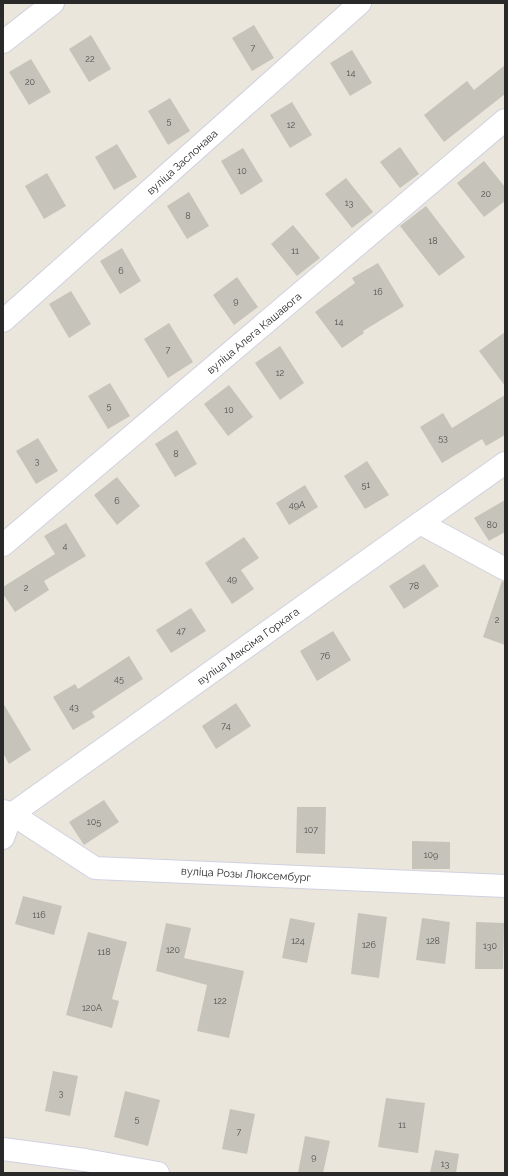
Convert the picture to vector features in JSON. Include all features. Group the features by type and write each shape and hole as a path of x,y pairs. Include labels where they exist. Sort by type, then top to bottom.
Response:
{"street":[{"path":"3,42 54,3"},
{"name":"вуліца Заслонава","path":"3,321 360,3"},
{"name":"вуліца Алега Кашавога","path":"3,545 505,120"},
{"name":"вуліца Максіма Горкага","path":"8,813 505,463"},
{"path":"420,522 505,569"},
{"path":"3,838 8,813"},
{"name":"вуліца Розы Люксембург","path":"8,813 95,868 505,886"},
{"path":"3,1148 85,1160 158,1173"}],"building":[{"path":"254,25 274,58 252,71 232,38"},
{"path":"91,35 111,69 89,82 69,49"},
{"path":"352,50 372,83 350,96 330,63"},
{"path":"31,59 51,92 29,105 9,72"},
{"path":"505,65 505,94 444,142 424,115 467,81 474,90"},
{"path":"170,98 190,131 168,145 148,111"},
{"path":"292,102 312,135 290,148 270,115"},
{"path":"117,144 137,177 114,190 95,157"},
{"path":"400,147 419,174 400,188 380,162"},
{"path":"243,148 263,181 241,195 221,161"},
{"path":"484,161 505,187 505,201 484,217 457,183"},
{"path":"47,173 66,206 44,219 25,186"},
{"path":"346,178 373,212 352,228 325,194"},
{"path":"189,192 209,226 187,239 167,206"},
{"path":"426,206 465,257 439,276 400,226"},
{"path":"293,225 320,258 297,276 271,244"},
{"path":"122,248 141,281 120,294 100,261"},
{"path":"378,263 404,306 363,331 364,333 342,348 315,312 355,283 352,278"},
{"path":"237,277 258,307 234,325 213,295"},
{"path":"71,291 91,324 69,338 49,304"},
{"path":"169,323 193,362 168,378 144,339"},
{"path":"505,332 505,386 479,351"},
{"path":"280,346 304,383 280,400 255,363"},
{"path":"110,383 130,416 108,429 88,396"},
{"path":"229,385 253,417 228,436 204,404"},
{"path":"505,395 505,435 486,446 482,439 442,463 420,427 443,413 452,428"},
{"path":"177,430 197,464 175,477 155,444"},
{"path":"38,438 58,471 36,484 16,451"},
{"path":"367,461 389,495 365,509 344,476"},
{"path":"117,477 140,506 117,525 94,495"},
{"path":"305,485 318,507 289,525 276,503"},
{"path":"505,500 505,532 489,541 474,518"},
{"path":"66,523 86,556 44,581 49,590 15,612 3,594 3,587 55,554 44,536"},
{"path":"244,537 259,558 241,570 254,589 232,604 205,563"},
{"path":"424,564 439,586 404,609 389,586"},
{"path":"502,581 505,582 505,645 483,637"},
{"path":"191,608 206,631 171,653 156,630"},
{"path":"333,631 351,660 317,681 300,651"},
{"path":"129,656 143,679 92,712 95,717 73,730 53,697 75,684 78,689"},
{"path":"3,703 31,750 9,764 3,753"},
{"path":"236,703 251,726 216,749 202,726"},
{"path":"104,800 119,822 84,845 69,822"},
{"path":"297,807 326,807 325,854 296,853"},
{"path":"412,841 450,842 450,869 412,869"},
{"path":"23,896 62,906 54,935 15,924"},
{"path":"358,913 387,917 379,978 351,974"},
{"path":"290,918 315,923 307,963 282,958"},
{"path":"422,918 450,922 445,964 416,960"},
{"path":"476,922 504,923 503,969 475,969"},
{"path":"166,923 191,928 184,958 244,971 229,1038 197,1031 207,985 156,971"},
{"path":"88,932 127,942 112,999 119,1001 112,1028 66,1015"},
{"path":"53,1071 78,1076 70,1116 45,1111"},
{"path":"125,1091 160,1100 148,1146 114,1137"},
{"path":"386,1098 425,1103 418,1153 378,1147"},
{"path":"230,1109 255,1114 247,1154 222,1149"},
{"path":"305,1136 330,1141 323,1173 298,1173"},
{"path":"435,1150 459,1154 456,1173 430,1173"}]}
